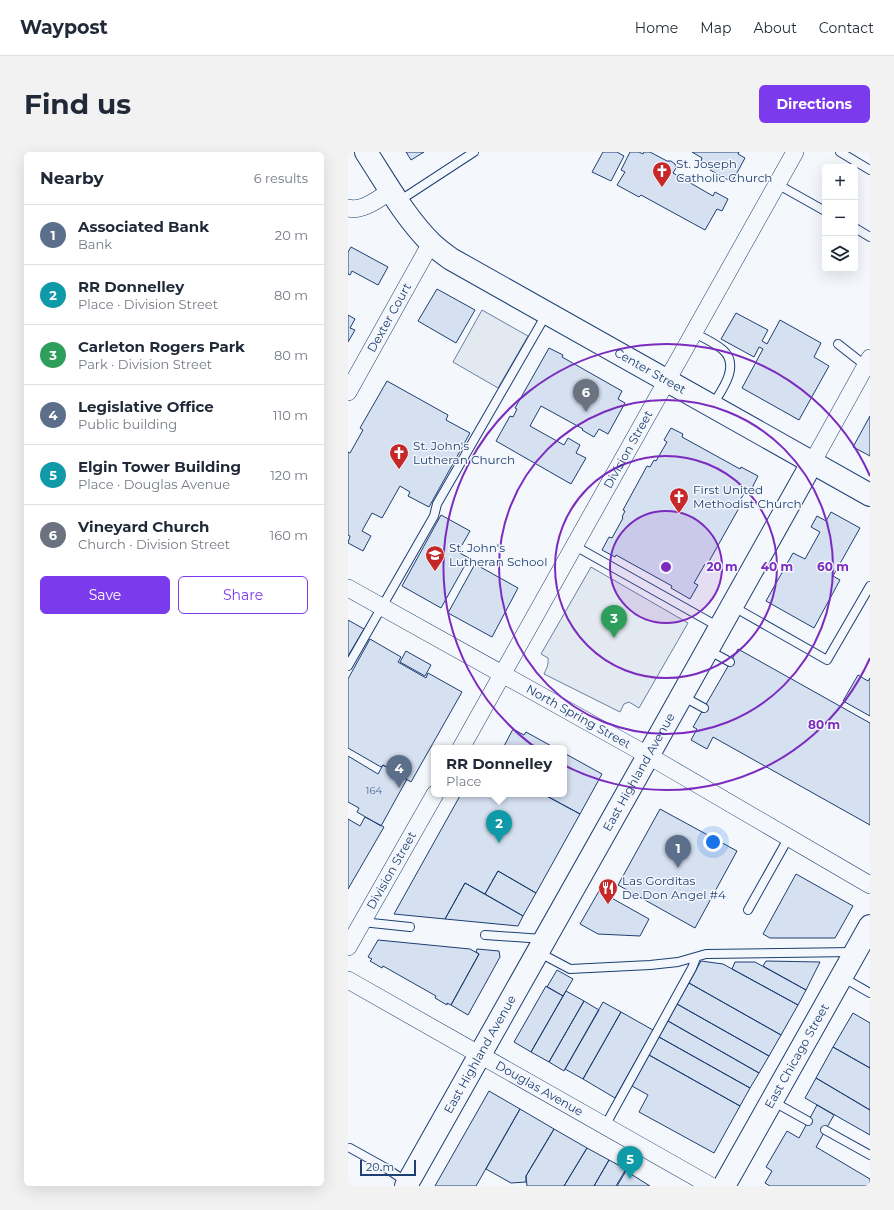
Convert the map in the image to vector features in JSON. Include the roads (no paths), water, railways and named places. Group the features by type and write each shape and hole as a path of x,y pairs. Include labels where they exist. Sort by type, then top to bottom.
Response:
{"main road":[{"name":"Center Street","path":"366,152 395,196 431,243 451,259 870,495"},
{"name":"East Highland Avenue","path":"409,1185 812,463"},
{"name":"East Chicago Street","path":"724,1186 870,926"}],"street":[{"name":"Division Street","path":"463,745 795,152"},
{"path":"348,208 362,208 395,196"},
{"name":"Dexter Court","path":"348,392 431,243"},
{"name":"East Highland Avenue","path":"812,463 868,362"},
{"name":"North Spring Street","path":"348,588 649,756 870,885"},
{"name":"Division Street","path":"348,947 433,797"},
{"name":"Douglas Avenue","path":"348,980 710,1186"}],"lane":[{"path":"840,152 870,170"},
{"path":"395,196 471,153"},
{"path":"777,184 822,209"},
{"path":"858,230 870,237"},
{"path":"348,666 434,516 437,504 547,312"},
{"path":"694,333 723,349 730,362 729,376 712,406"},
{"path":"838,344 868,362"},
{"path":"575,546 720,628"},
{"path":"732,606 827,660 870,586"},
{"path":"708,650 730,662"},
{"path":"682,696 704,708"},
{"path":"748,910 789,837"},
{"path":"362,922 410,928"},
{"path":"485,935 542,946 570,969 678,962 706,954 855,952"},
{"path":"605,1126 692,968 696,958"},
{"path":"841,977 870,993"},
{"path":"771,1101 808,1121"},
{"path":"825,1130 870,1155"},
{"path":"350,1148 386,1168 409,1185"}],"place":[{"name":"St. Joseph Catholic Church","path":"662,188"},
{"name":"Vineyard Church","path":"586,412"},
{"name":"St. John's Lutheran Church","path":"399,470"},
{"name":"First United Methodist Church","path":"679,514"},
{"name":"St. John's Lutheran School","path":"435,572"},
{"name":"Carleton Rogers Park","path":"614,638"},
{"name":"Legislative Office","path":"399,788"},
{"name":"RR Donnelley","path":"499,843"},
{"name":"Associated Bank","path":"678,868"},
{"name":"Las Gorditas De Don Angel #4","path":"608,905"},
{"name":"Elgin Tower Building","path":"630,1179"}]}
